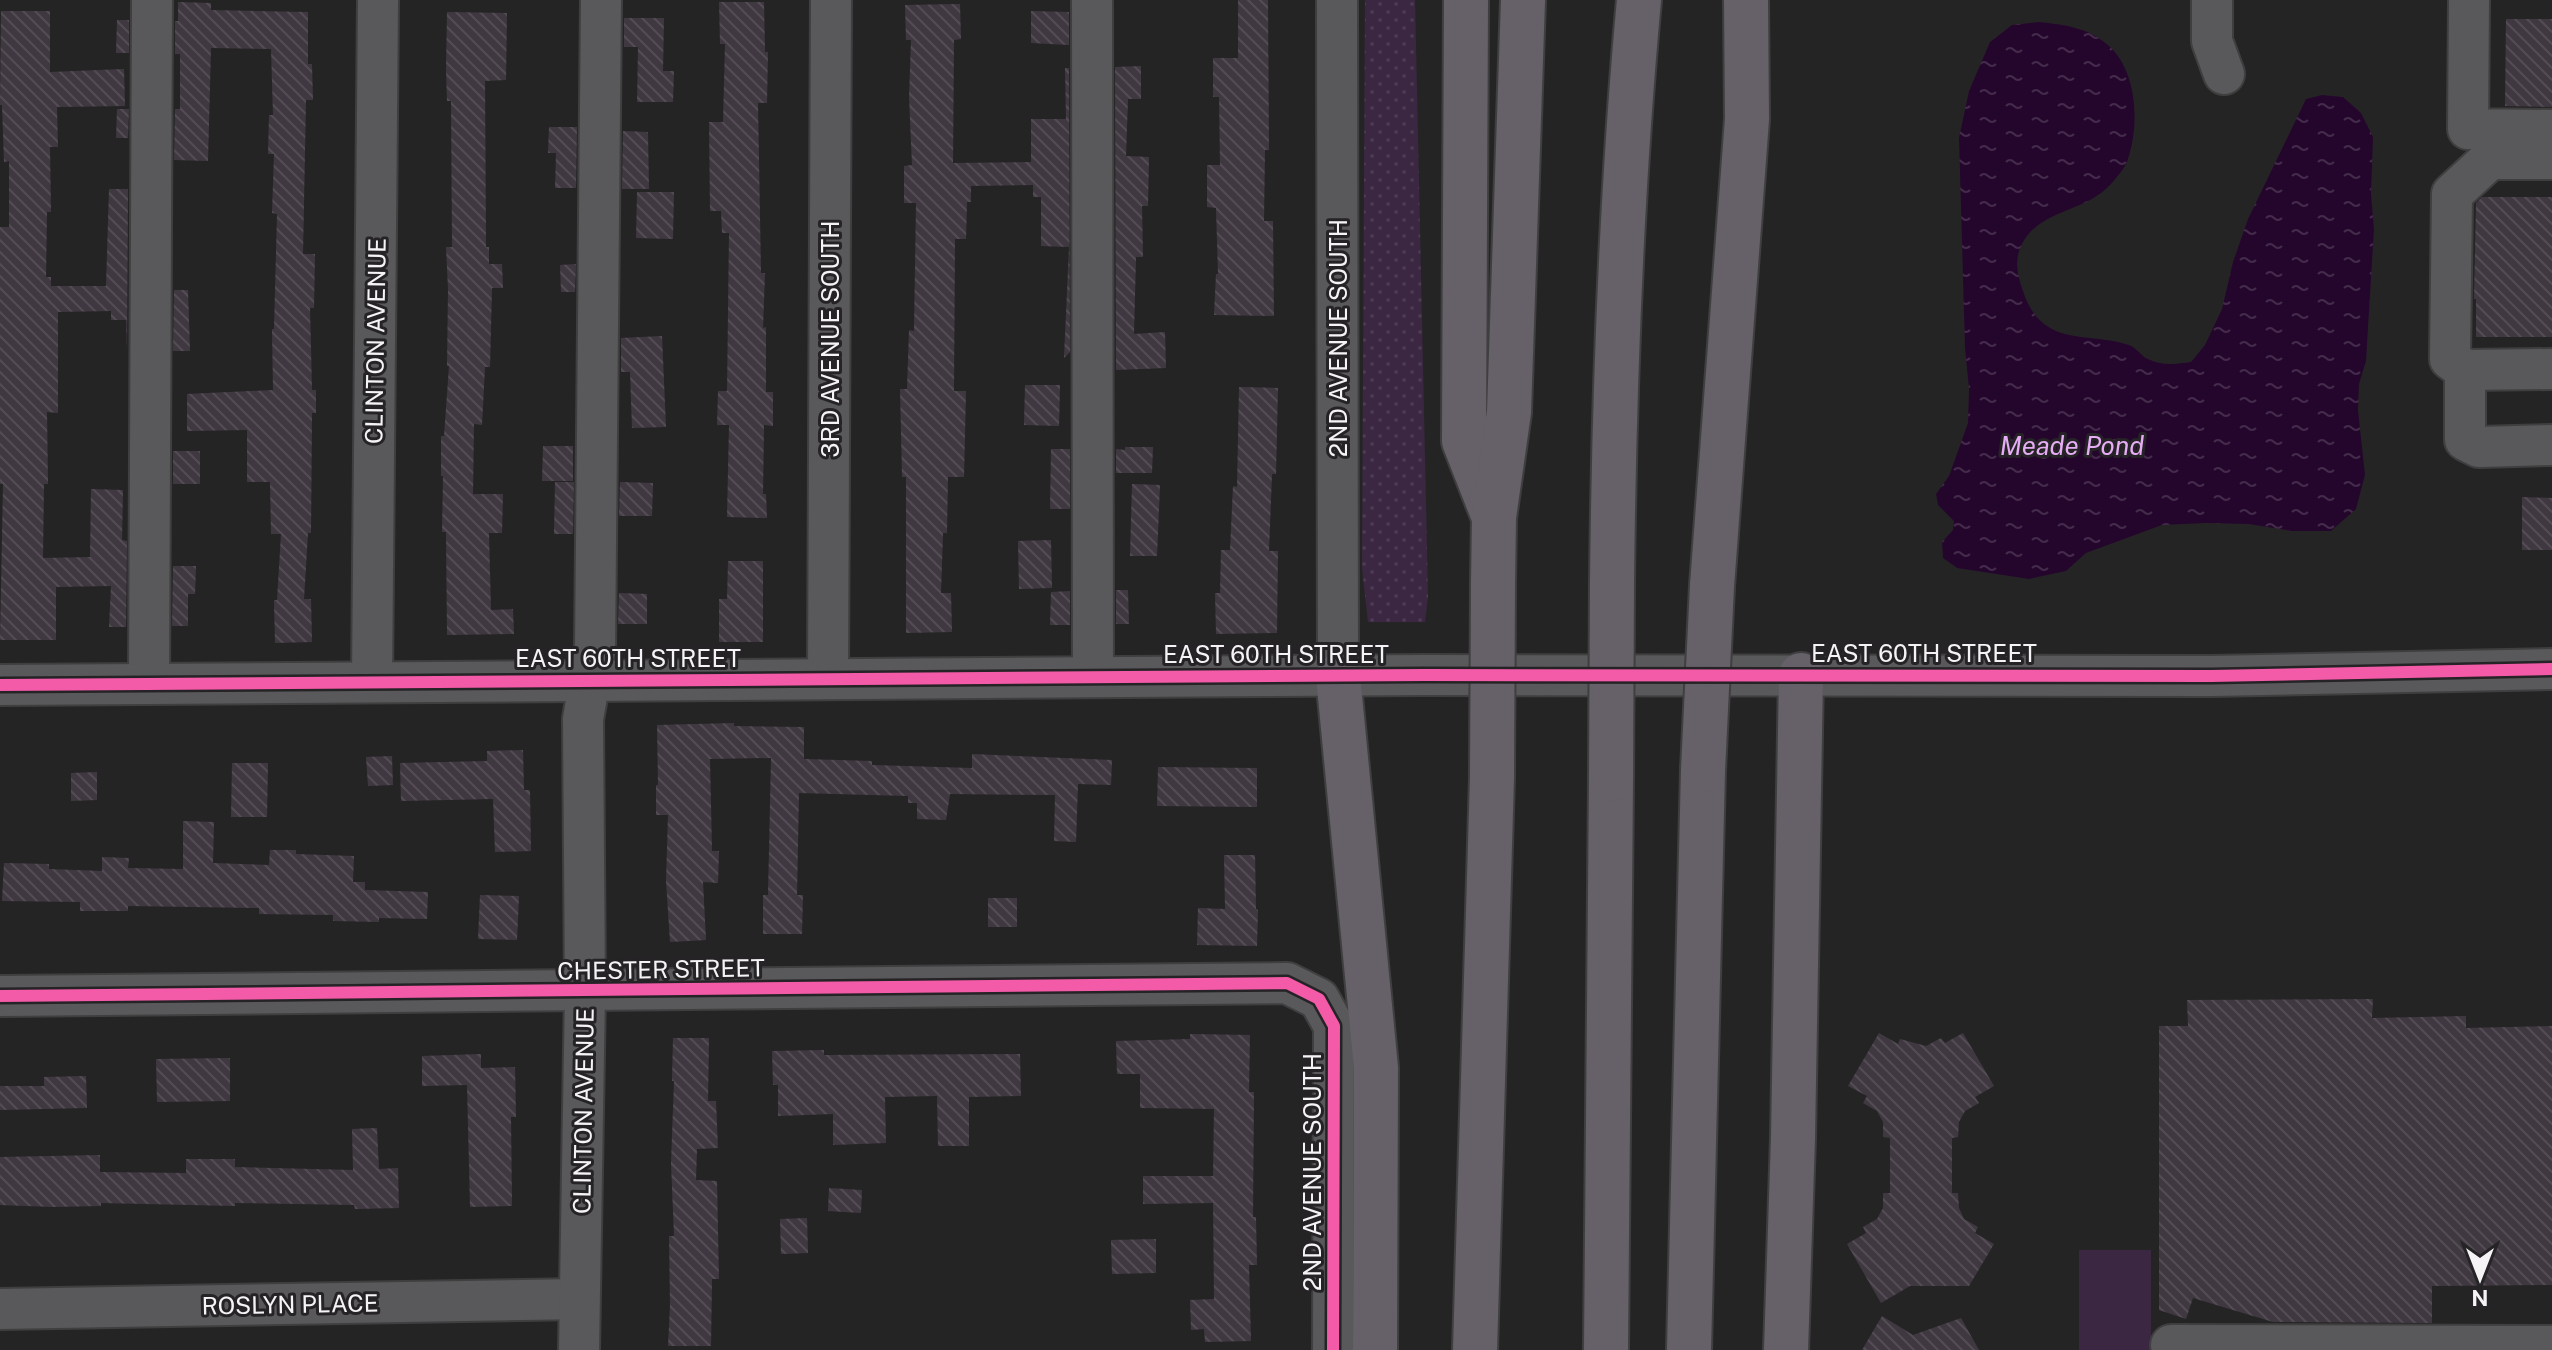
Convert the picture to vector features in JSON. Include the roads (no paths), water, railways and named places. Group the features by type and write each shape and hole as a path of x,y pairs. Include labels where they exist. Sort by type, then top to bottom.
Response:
{"highway":[{"path":"1466,0 1464,441 1494,517"},
{"path":"1475,1350 1492,777 1494,517 1509,412 1523,0"},
{"path":"1606,1350 1613,435 1625,149 1639,0"},
{"path":"1689,1350 1703,770 1712,586 1747,119 1746,0"},
{"path":"1747,119 1775,0"},
{"path":"1786,1350 1801,675"},
{"path":"1338,676 1376,1068 1375,1350"}],"street":[{"path":"149,683 152,0"},
{"name":"CLINTON AVENUE","path":"372,682 378,0"},
{"name":"CLINTON AVENUE","path":"579,1350 585,992 583,719 595,650 601,0"},
{"name":"3RD AVENUE SOUTH","path":"828,679 831,0"},
{"path":"1092,0 1093,677"},
{"name":"2ND AVENUE SOUTH","path":"1337,0 1338,676"},
{"path":"2212,0 2212,41 2224,74"},
{"path":"2469,0 2468,129 2552,130"},
{"path":"2552,159 2490,159 2452,194 2450,359 2465,370 2552,369"},
{"path":"2465,370 2465,440 2479,447 2552,445"},
{"name":"EAST 60TH STREET","path":"0,685 1338,676 2211,676 2552,669"},
{"name":"CHESTER STREET","path":"0,996 1287,983 1319,999"},
{"name":"2ND AVENUE SOUTH","path":"1319,999 1334,1026 1333,1350"},
{"name":"ROSLYN PLACE","path":"0,1309 579,1299"},
{"path":"2171,1345 2258,1348 2552,1346"}],"water":[{"name":"Meade Pond","path":"2039,22 2084,31 2108,45 2125,68 2135,114 2127,162 2111,184 2089,201 2040,224 2022,244 2017,267 2023,291 2031,309 2054,330 2129,345 2158,363 2191,362 2205,345 2222,309 2233,262 2248,219 2306,99 2322,95 2343,97 2361,113 2373,137 2371,194 2374,229 2366,361 2359,384 2358,410 2365,475 2356,509 2331,531 2292,531 2248,524 2162,525 2086,553 2066,571 2029,579 1957,568 1943,558 1942,542 1953,530 1954,521 1938,505 1936,494 1949,476 1968,423 1959,138 1969,91 1990,42 2012,25"}]}
